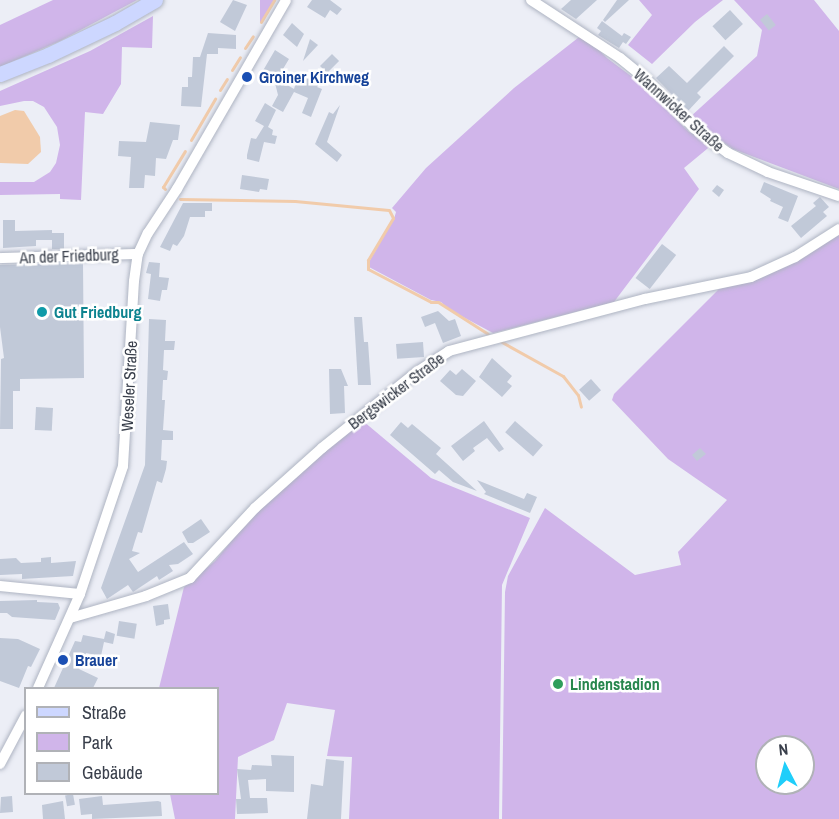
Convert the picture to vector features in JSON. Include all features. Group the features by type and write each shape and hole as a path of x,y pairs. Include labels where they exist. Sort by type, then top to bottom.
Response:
{"main road":[{"path":"0,74 48,55 115,23 154,0"}],"street":[{"name":"Weseler Straße","path":"38,687 80,594 123,466 134,281 138,254 148,233 177,189 286,0"},
{"name":"Wannwicker Straße","path":"531,0 620,58 646,79 695,129 728,153 768,172 839,196"},
{"name":"Bergswicker Straße","path":"70,618 82,617 146,596 190,578 255,508 322,448 417,372 449,351 645,299 751,277 795,257 839,229"},
{"name":"An der Friedburg","path":"0,258 138,254"},
{"path":"0,586 80,594"},
{"path":"0,764 21,731"}],"green space":[{"path":"53,0 137,0 60,41 0,67 0,25"},
{"path":"260,0 275,0 261,23 260,22"},
{"path":"639,0 723,0 695,22 652,64 628,45 652,15"},
{"path":"734,0 814,0 839,31 839,189 733,149 689,118 757,56 762,30"},
{"path":"153,16 152,48 122,47 121,84 103,114 85,112 81,200 60,199 60,194 0,195 0,182 34,182 50,172 56,163 60,145 57,127 44,107 33,101 0,106 0,91 90,51"},
{"path":"583,34 607,58 639,82 689,132 713,144 684,168 699,189 614,302 493,333 450,310 441,302 431,300 369,267 370,260 394,219 396,212 392,208 426,168 514,88"},
{"path":"839,235 839,819 502,819 505,592 508,576 545,508 635,575 681,565 678,552 727,500 668,459 612,400 614,394 719,289 761,278"},
{"path":"363,421 431,478 530,518 502,585 499,819 349,819 352,757 327,756 335,710 287,703 274,740 238,757 235,819 175,819 170,795 219,795 219,687 159,687 184,587 215,561 253,515 324,451"}],"shaded area":[{"path":"15,110 24,111 40,137 41,152 28,164 0,163 0,116"}],"building":[{"path":"233,0 247,5 235,31 220,22"},
{"path":"312,0 330,0 342,9 337,15 330,10 325,18 307,7"},
{"path":"571,0 597,0 576,19 561,9"},
{"path":"617,0 629,0 605,22 603,20"},
{"path":"730,10 743,24 725,40 712,26"},
{"path":"767,14 776,25 769,31 760,20"},
{"path":"602,21 622,36 624,33 631,37 626,44 623,42 619,48 598,35 601,31 597,28"},
{"path":"292,23 304,34 297,47 283,35"},
{"path":"208,33 236,35 236,49 218,48 218,54 207,54 201,107 181,106 182,87 188,87 188,77 192,77 193,57 200,57"},
{"path":"310,39 318,45 303,61"},
{"path":"724,46 734,56 697,93 701,97 688,111 656,78 669,66 687,83"},
{"path":"275,50 289,59 277,79 294,89 298,76 302,78 304,75 312,78 315,74 324,79 317,87 322,89 311,117 302,113 308,98 294,92 283,112 272,106 278,95 275,83 261,74"},
{"path":"332,54 339,61 327,73 320,66"},
{"path":"265,103 276,110 268,127 273,130 272,135 277,136 275,144 264,142 259,162 247,159 247,155 251,138 256,139 264,126 255,121"},
{"path":"340,105 327,142 342,155 337,162 315,144 329,112 333,114"},
{"path":"150,122 180,125 178,140 173,140 166,159 156,158 155,176 145,175 144,188 129,188 131,157 118,156 119,141 146,142"},
{"path":"242,175 269,179 267,190 260,189 259,192 240,189"},
{"path":"764,182 798,196 788,222 778,218 783,207 770,201 771,199 760,192"},
{"path":"717,185 724,190 719,197 712,191"},
{"path":"820,197 829,207 823,212 827,216 801,238 791,226 816,206 813,203"},
{"path":"183,203 212,203 212,211 205,211 205,217 190,217 184,236 177,246 173,244 170,251 160,247"},
{"path":"3,220 15,220 15,231 52,230 52,233 64,233 64,249 52,249 52,240 36,240 36,246 3,248"},
{"path":"662,244 676,255 650,289 636,278"},
{"path":"149,262 160,263 159,277 169,278 167,290 162,290 160,301 148,299 151,274 146,273"},
{"name":"Gut Friedburg","path":"83,263 84,378 20,379 20,391 13,391 13,429 0,429 1,359 4,358 0,327 0,265"},
{"path":"438,311 449,321 455,319 461,336 443,343 435,323 425,327 421,317"},
{"path":"354,317 362,317 364,342 368,342 371,385 358,385"},
{"path":"149,319 166,320 165,341 175,341 174,350 164,350 163,370 168,371 167,380 163,380 162,400 165,400 163,430 173,431 173,440 162,440 161,460 167,461 166,469 162,483 157,481 142,533 138,532 135,541 132,551 140,553 129,559 138,572 184,542 193,554 178,564 169,565 173,571 159,580 157,576 133,592 128,585 107,599 101,588 145,465"},
{"path":"423,342 424,357 397,359 396,344"},
{"path":"492,358 512,376 507,382 512,386 502,397 479,377"},
{"path":"329,369 341,369 348,386 344,386 345,413 330,414"},
{"path":"462,369 476,381 463,396 456,395 440,381 450,370 456,375"},
{"path":"591,379 601,390 589,401 579,390"},
{"path":"36,407 53,408 52,431 35,430"},
{"path":"484,421 504,449 499,452 487,438 473,448 475,451 463,461 451,446"},
{"path":"515,421 543,445 533,457 505,432"},
{"path":"401,422 408,428 412,424 441,448 436,454 477,491 453,482 439,470 435,474 390,435"},
{"path":"700,448 706,454 697,461 692,455"},
{"path":"477,480 524,499 527,493 537,497 530,513 484,494 486,492"},
{"path":"201,519 210,532 193,543 188,543 182,532"},
{"path":"51,557 51,563 76,561 73,576 22,579 22,574 0,575 0,559 16,558 21,563 41,562 41,558"},
{"path":"37,600 37,602 58,603 60,608 55,620 12,617 7,613 0,613 0,601"},
{"path":"168,604 170,619 156,626 153,606"},
{"path":"119,621 137,624 134,639 117,636"},
{"path":"106,631 115,634 113,644 104,642 101,656 86,653 79,669 98,678 94,687 54,687 75,641 81,642 83,635 104,639"},
{"path":"0,638 18,639 40,649 31,667 28,666 19,688 0,681"},
{"path":"271,755 294,756 294,792 266,791 266,779 248,780 250,798 267,798 268,813 237,814 236,799 241,799 237,769 251,770 252,765 272,766"},
{"path":"326,759 344,761 341,819 307,819 311,784 323,786"},
{"path":"65,795 73,795 75,805 67,806"},
{"path":"12,796 13,812 0,813 1,797"},
{"path":"102,796 103,805 161,802 162,816 92,819 92,814 81,815 79,799"},
{"path":"63,801 65,819 43,819 42,805"}],"waterway":[{"path":"261,22 274,0"},
{"path":"245,48 253,36"},
{"path":"232,70 240,57"},
{"path":"220,90 227,79"},
{"path":"191,140 215,99"},
{"path":"165,189 163,187 185,151"},
{"path":"180,199 295,201 389,210 393,218 368,260 368,269 431,302 438,302 488,334"},
{"path":"500,341 563,376 578,395 581,407"}],"place":[{"name":"Groiner Kirchweg","path":"247,77"},
{"name":"Gut Friedburg","path":"42,312"},
{"name":"Brauer","path":"63,660"},
{"name":"Lindenstadion","path":"558,684"}]}
